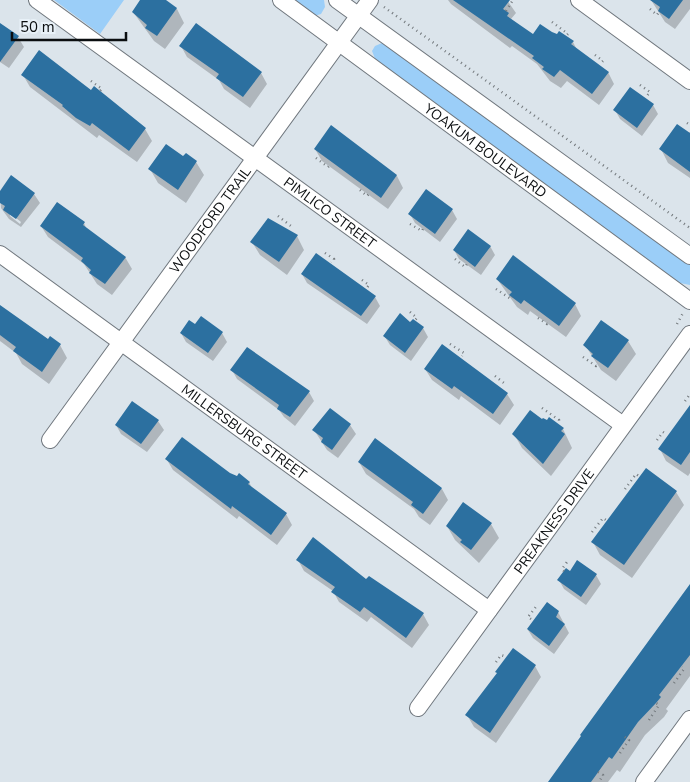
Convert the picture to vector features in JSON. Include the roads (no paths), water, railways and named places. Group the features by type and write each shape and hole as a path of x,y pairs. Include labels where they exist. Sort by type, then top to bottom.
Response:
{"street":[{"name":"PIMLICO STREET","path":"37,0 623,425"},
{"name":"YOAKUM BOULEVARD","path":"281,0 690,301"},
{"path":"338,0 690,256"},
{"path":"580,0 690,81"},
{"name":"WOODFORD TRAIL","path":"50,440 359,16 375,2"},
{"name":"MILLERSBURG STREET","path":"0,254 489,610"},
{"name":"PREAKNESS DRIVE","path":"418,708 690,334"},
{"path":"644,782 690,719"}]}
